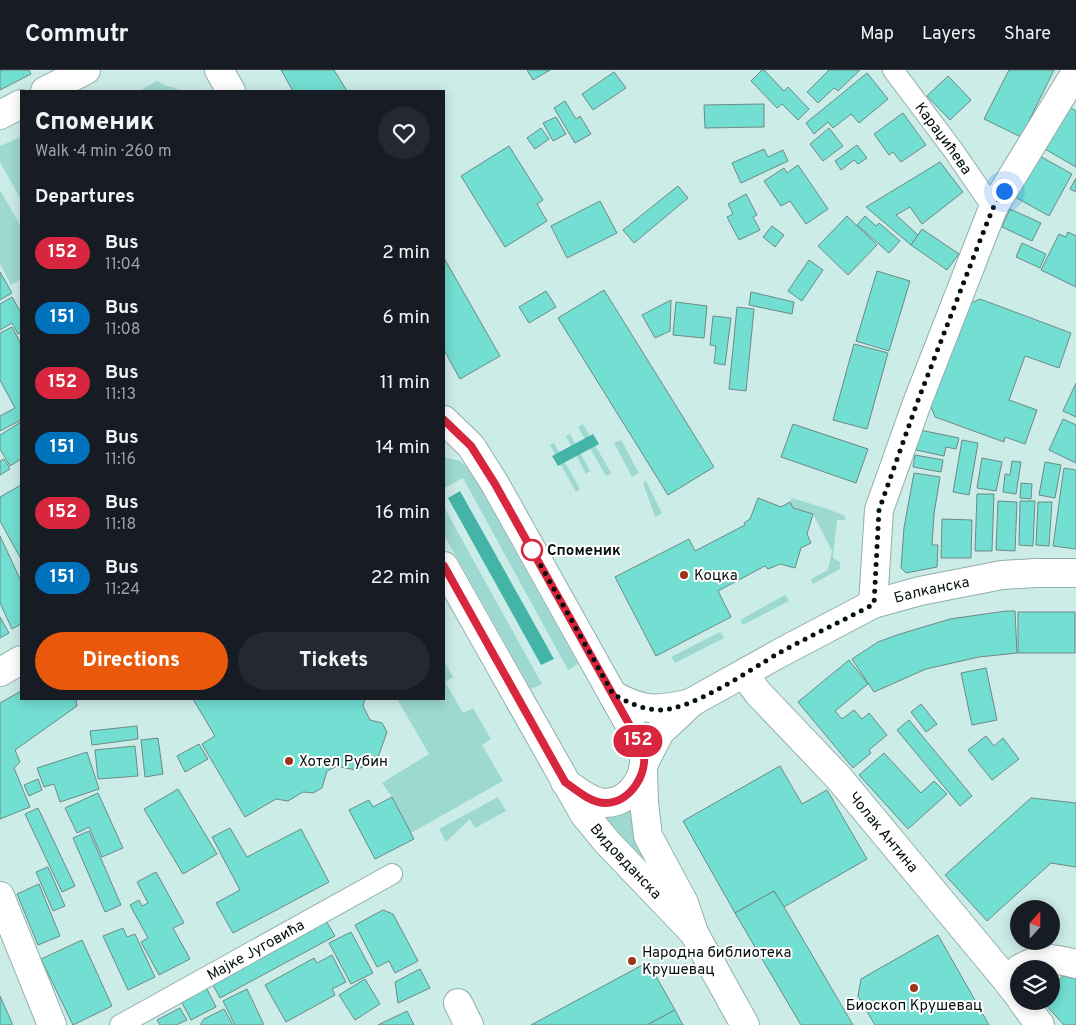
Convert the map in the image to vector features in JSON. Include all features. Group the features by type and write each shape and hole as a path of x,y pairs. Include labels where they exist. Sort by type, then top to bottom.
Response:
{"main road":[{"path":"47,90 86,70"},
{"path":"219,70 230,90"},
{"path":"874,604 879,510 917,403 993,208 1076,72"},
{"path":"0,115 20,105"},
{"name":"Видовданска","path":"445,421 471,446 483,464 643,749 644,803 648,836 684,903 694,933 745,1025"},
{"path":"447,445 483,464"},
{"name":"Видовданска","path":"445,568 584,814 694,933"},
{"name":"Балканска","path":"613,694 648,709 661,710 692,702 874,604 920,591 1002,575 1076,573"},
{"path":"0,672 20,661"},
{"name":"Чолак Антина","path":"744,674 758,693 838,777 1010,972"},
{"name":"Балканска","path":"565,782 581,794 605,803 619,800 629,794 635,787 660,732 692,702"},
{"path":"0,896 52,1025"},
{"path":"1036,960 1058,960"},
{"path":"1060,960 1076,964"},
{"path":"1029,1010 1040,1025"}],"street":[{"name":"Караџићева","path":"893,70 953,150 993,208"},
{"name":"Мајке Југовића","path":"120,1025 392,874"}],"shaded area":[{"path":"157,81 179,90 141,90"},
{"path":"20,137 20,198 0,162 0,146"},
{"path":"0,190 20,225 20,280 11,285 0,264"},
{"path":"583,424 611,473 606,476 578,427"},
{"path":"570,434 590,471 586,474 566,436"},
{"path":"621,440 639,473 632,477 614,443"},
{"path":"554,443 580,489 576,492 550,445"},
{"path":"445,457 460,461 469,468 578,664 568,670 463,478 445,487"},
{"path":"646,481 662,513 655,517 643,483"},
{"path":"792,498 845,516 845,520 837,520 833,556 833,558 840,562 840,569 813,584 811,579 828,570 832,551 813,514 793,508 790,502"},
{"path":"445,509 542,684 531,689 445,537"},
{"path":"785,595 789,601 743,625 740,620"},
{"path":"720,632 724,638 675,663 671,657"},
{"path":"445,663 453,677 445,682"},
{"path":"445,682 463,713 473,708 491,739 482,745 503,781 411,833 392,797 382,783 429,754 398,700 445,700"},
{"path":"498,797 506,811 475,828 470,819 446,842 439,829"},
{"path":"635,803 654,875 600,816 617,815"}],"water":[{"path":"593,434 599,444 558,466 552,456"},
{"path":"460,491 554,659 541,665 448,498"}],"building":[{"path":"0,70 29,70 31,74 0,90"},
{"path":"281,70 334,70 346,90 292,90"},
{"path":"527,70 550,70 533,80"},
{"path":"762,70 784,91 788,87 809,109 798,120 782,104 777,108 751,81"},
{"path":"829,70 860,70 838,91 834,88 818,103 807,92"},
{"path":"1009,70 1054,70 1021,137 984,119"},
{"path":"614,72 626,88 593,110 582,94"},
{"path":"867,73 888,99 859,123 851,114 833,128 828,122 814,134 806,123"},
{"path":"948,76 971,100 950,120 927,96"},
{"path":"565,101 576,119 580,116 591,134 575,143 554,108"},
{"path":"764,104 764,127 705,128 704,105"},
{"path":"1068,106 1076,111 1076,167 1043,148"},
{"path":"903,113 926,145 901,162 893,152 889,155 874,134"},
{"path":"556,117 566,134 553,141 543,123"},
{"path":"541,128 549,139 535,149 527,138"},
{"path":"829,128 843,146 823,161 810,144"},
{"path":"857,145 867,158 858,164 854,160 841,170 835,161"},
{"path":"509,146 543,200 537,204 547,221 505,247 461,176"},
{"path":"764,149 768,157 783,150 788,161 741,183 732,163"},
{"path":"1038,155 1072,174 1049,216 1015,197"},
{"path":"940,162 963,192 922,224 910,207 896,215 918,235 911,245 866,207"},
{"path":"798,165 828,209 806,224 790,201 781,206 764,181 784,168 787,173"},
{"path":"1076,178 1076,192 1070,189"},
{"path":"678,186 688,198 634,243 623,230"},
{"path":"746,194 757,215 753,217 760,230 739,240 727,217 733,214 728,204"},
{"path":"600,201 617,233 567,258 551,226"},
{"path":"1010,209 1041,223 1032,241 1002,227"},
{"path":"847,216 877,245 848,275 818,246"},
{"path":"865,216 876,226 879,223 900,241 889,253 857,225"},
{"path":"772,226 784,235 775,247 763,237"},
{"path":"922,229 959,254 947,270 911,245"},
{"path":"1068,232 1076,236 1076,287 1041,270 1059,234 1066,237"},
{"path":"1022,243 1046,254 1040,268 1016,257"},
{"path":"445,260 500,356 460,379 445,352"},
{"path":"809,260 823,270 802,301 788,291"},
{"path":"877,271 910,281 889,351 856,341"},
{"path":"0,272 12,293 0,300"},
{"path":"604,290 714,467 668,495 558,318"},
{"path":"546,291 556,307 529,323 519,307"},
{"path":"751,292 794,302 792,314 749,305"},
{"path":"12,297 20,311 20,333 18,334 12,323 0,330 0,304"},
{"path":"980,299 1071,333 1059,368 1025,356 1009,400 1037,410 1025,444 1005,437 1004,442 935,417 930,404 971,303"},
{"path":"671,300 670,331 655,338 642,315"},
{"path":"676,302 707,306 704,338 673,335"},
{"path":"737,307 754,309 746,391 729,389"},
{"path":"713,316 731,318 725,365 714,363 716,346 710,345"},
{"path":"12,327 20,342 20,421 0,431 0,416 15,408 0,380 0,333"},
{"path":"854,344 888,353 867,429 833,420"},
{"path":"1076,383 1076,417 1063,411"},
{"path":"1063,419 1076,425 1076,463 1049,450"},
{"path":"20,423 20,460 10,466 0,449 0,435"},
{"path":"793,424 868,449 856,483 781,457"},
{"path":"920,430 959,438 956,449 946,447 944,456 916,450"},
{"path":"962,440 978,443 969,495 953,492"},
{"path":"915,455 943,460 941,472 913,467"},
{"path":"982,458 1002,462 996,491 977,488"},
{"path":"4,459 10,469 0,475 0,461"},
{"path":"1012,461 1021,462 1016,494 1003,492 1005,474 1010,475"},
{"path":"1045,462 1061,465 1055,498 1039,495"},
{"path":"1064,468 1076,470 1076,549 1053,546"},
{"path":"914,473 940,477 934,514 932,545 938,545 937,567 906,573 901,568 904,528"},
{"path":"1021,483 1032,484 1031,499 1020,498"},
{"path":"20,486 20,557 0,521 0,497"},
{"path":"977,494 994,494 992,551 975,551"},
{"name":"Коцка","path":"758,498 781,507 790,502 793,508 813,514 807,534 811,543 801,548 795,568 780,564 768,569 765,566 718,591 731,617 656,656 615,577 689,539 695,551 745,525 744,523 750,519"},
{"path":"998,501 1017,502 1015,551 996,550"},
{"path":"1020,501 1035,501 1033,546 1019,545"},
{"path":"1038,502 1052,502 1049,546 1036,545"},
{"path":"942,519 972,520 971,558 941,558"},
{"path":"0,536 20,579 20,625 12,629 0,603"},
{"path":"1015,611 1017,653 979,657 926,669 874,692 852,659 878,642 900,634 950,619"},
{"path":"1018,612 1075,612 1075,653 1018,653"},
{"path":"0,617 9,633 0,638"},
{"path":"849,660 868,684 835,711 842,719 854,710 862,719 869,713 887,735 869,750 871,753 853,768 798,702"},
{"path":"986,668 997,720 972,725 961,673"},
{"path":"20,692 20,700 76,700 77,706 15,750 20,762 14,768 30,807 0,819 0,703"},
{"name":"Хотел Рубин","path":"194,700 365,700 363,706 370,720 382,723 387,732 378,757 369,756 363,767 355,770 337,766 327,771 322,788 313,793 303,792 288,801 276,799 245,817 202,744 215,736"},
{"path":"921,704 937,724 926,732 911,712"},
{"path":"909,720 972,796 960,806 897,730"},
{"path":"137,726 138,739 92,745 90,731"},
{"path":"986,736 994,746 1003,738 1019,759 992,780 968,750"},
{"path":"158,738 163,774 145,777 141,740"},
{"path":"199,744 208,759 185,772 177,756"},
{"path":"135,746 138,776 98,779 95,750"},
{"path":"87,752 99,789 60,802 54,784 44,787 37,768"},
{"path":"884,753 921,793 934,781 947,794 908,829 859,775"},
{"path":"780,766 802,804 827,790 867,859 784,907 774,891 735,913 683,821"},
{"path":"38,779 42,790 29,796 24,785"},
{"path":"178,789 217,854 183,874 144,809"},
{"path":"98,793 123,848 102,857 89,827 77,833 65,808"},
{"path":"392,797 414,839 375,859 349,810 369,800 373,807"},
{"path":"1031,798 1076,803 1076,867 1051,863 987,921 945,875"},
{"path":"38,808 75,886 62,892 25,814"},
{"path":"230,828 247,857 301,829 329,882 233,933 216,903 240,890 212,837"},
{"path":"89,831 121,905 105,912 73,838"},
{"path":"48,867 65,906 53,911 36,872"},
{"path":"156,872 184,923 173,928 190,959 159,975 141,942 148,938 130,905 139,900 142,906 148,903 137,882"},
{"path":"39,884 60,936 38,945 17,894"},
{"path":"774,891 853,1025 801,1025 778,986 735,913"},
{"path":"383,910 393,914 418,961 395,973 389,961 377,967 355,925"},
{"path":"325,919 335,936 220,998 213,985 249,965 247,961"},
{"path":"123,928 127,937 135,934 155,977 128,990 103,936"},
{"path":"351,932 373,973 351,984 329,943"},
{"name":"Биоскоп Крушевац","path":"938,935 989,1025 875,1025 858,996 861,979"},
{"path":"82,940 112,1006 73,1025 41,959"},
{"path":"332,955 346,982 332,989 335,995 286,1022 265,985 314,958 317,963"},
{"path":"648,962 675,1010 647,1025 531,1025"},
{"path":"420,969 430,988 398,1003 395,982"},
{"path":"1063,976 1076,979 1076,1025 1064,1025 1050,1010 1060,1010 1060,979"},
{"path":"365,979 380,1004 355,1020 339,995"},
{"path":"206,987 216,1007 191,1020 181,1001"},
{"path":"247,989 264,1025 235,1025 223,1001"},
{"path":"0,996 12,1023 12,1025 0,1025"},
{"path":"180,1008 187,1020 176,1025 160,1025 157,1020"},
{"path":"224,1009 233,1025 200,1025 204,1019"},
{"path":"675,1010 683,1025 647,1025"},
{"path":"407,1011 414,1025 378,1025"}],"bus line":[{"name":"152","path":"445,421 471,446 483,464 643,749 643,770 635,787 629,794 619,800 605,803 581,794 565,782 445,568"}],"place":[{"name":"Споменик","path":"532,550"},
{"name":"Коцка","path":"684,575"},
{"name":"Хотел Рубин","path":"289,761"},
{"name":"Народна библиотека Крушевац","path":"632,961"},
{"name":"Биоскоп Крушевац","path":"914,988"}],"route":[{"path":"532,550 613,694 637,706 648,709 661,710 692,702 874,604 879,510 917,403 979,243 993,208 1004,191"}]}
